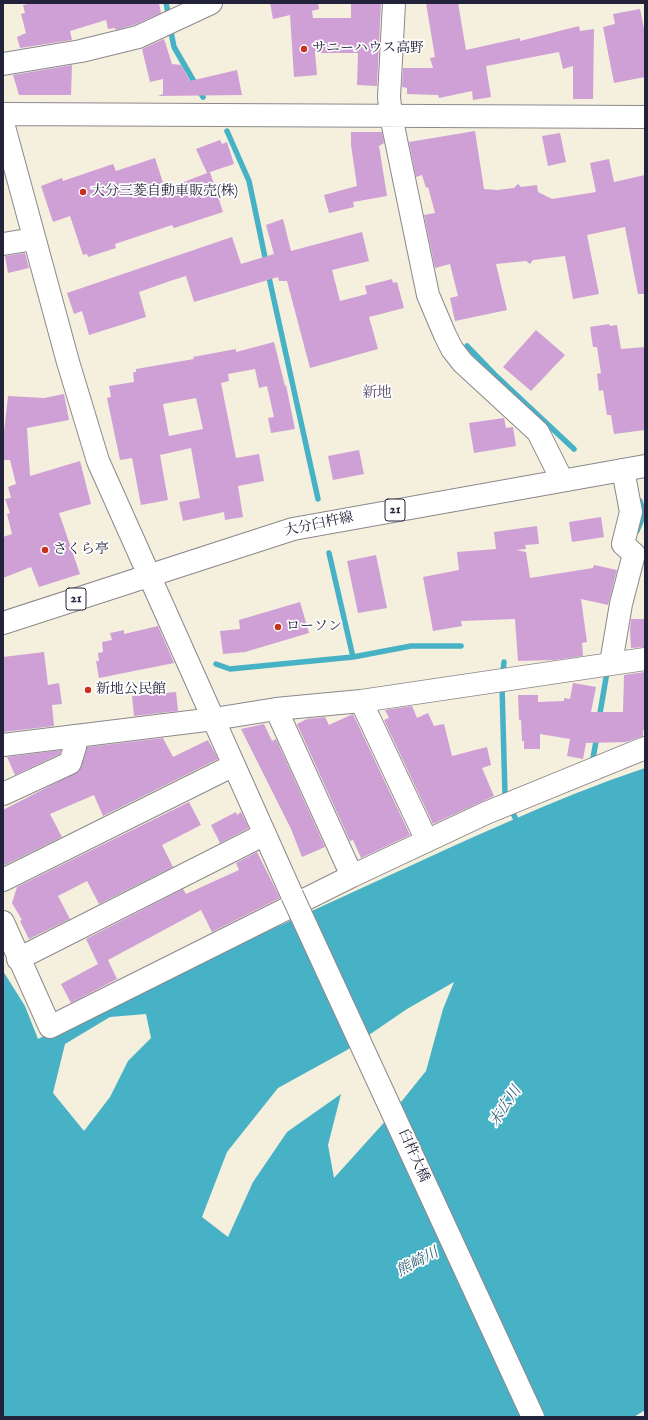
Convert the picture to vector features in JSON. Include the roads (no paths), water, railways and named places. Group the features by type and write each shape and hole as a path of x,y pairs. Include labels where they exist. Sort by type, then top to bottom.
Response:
{"street":[{"path":"3,64 81,51 138,37 211,3"},
{"path":"394,3 389,97 391,116 428,295 452,349 463,363 538,432 562,480"},
{"path":"3,114 645,117"},
{"name":"臼杵大橋","path":"3,123 68,362 98,461 150,574 292,895 533,1417"},
{"path":"3,244 34,239"},
{"name":"大分臼杵線","path":"3,623 292,529 645,466"},
{"path":"611,663 621,604 634,554 623,544 631,512 624,470"},
{"path":"3,745 214,719 276,709 360,701 645,659"},
{"path":"360,701 427,841"},
{"path":"276,709 352,876"},
{"path":"3,794 70,763 75,747 74,736"},
{"path":"3,922 18,959 50,1027 352,876 486,813 645,748"},
{"path":"3,880 234,765"},
{"path":"18,959 265,834"}],"water":[{"path":"645,768 645,1410 634,1417 3,1417 3,971 25,1006 38,1039 476,836 611,780","holes":["454,982 443,1009 426,1071 389,1117 334,1178 328,1145 341,1094 287,1132 253,1182 228,1237 202,1217 227,1152 278,1088 347,1050 407,1009","146,1014 151,1038 128,1061 110,1097 84,1131 53,1093 65,1044 110,1017"]}],"waterway":[{"path":"166,3 169,17"},
{"path":"171,32 174,47 203,97"},
{"path":"227,131 249,181 266,262"},
{"path":"268,273 318,499"},
{"path":"467,346 494,374 574,449"},
{"path":"637,531 644,514 640,501"},
{"path":"329,553 353,657"},
{"path":"216,664 230,669 353,657 411,646 461,646"},
{"path":"503,672 504,662"},
{"path":"599,719 607,672"},
{"path":"502,686 505,795"},
{"path":"593,758 597,736"},
{"path":"512,811 519,826"}],"place":[{"name":"サニーハウス高野","path":"304,49"},
{"name":"大分三菱自動車販売(株)","path":"83,192"},
{"name":"さくら亭","path":"45,550"},
{"name":"ローソン","path":"278,627"},
{"name":"新地公民館","path":"88,690"}],"district":[{"name":"新地","path":"377,394"}],"water label":[{"name":"末広川","path":"506,1107"},
{"name":"熊崎川","path":"418,1263"}]}
